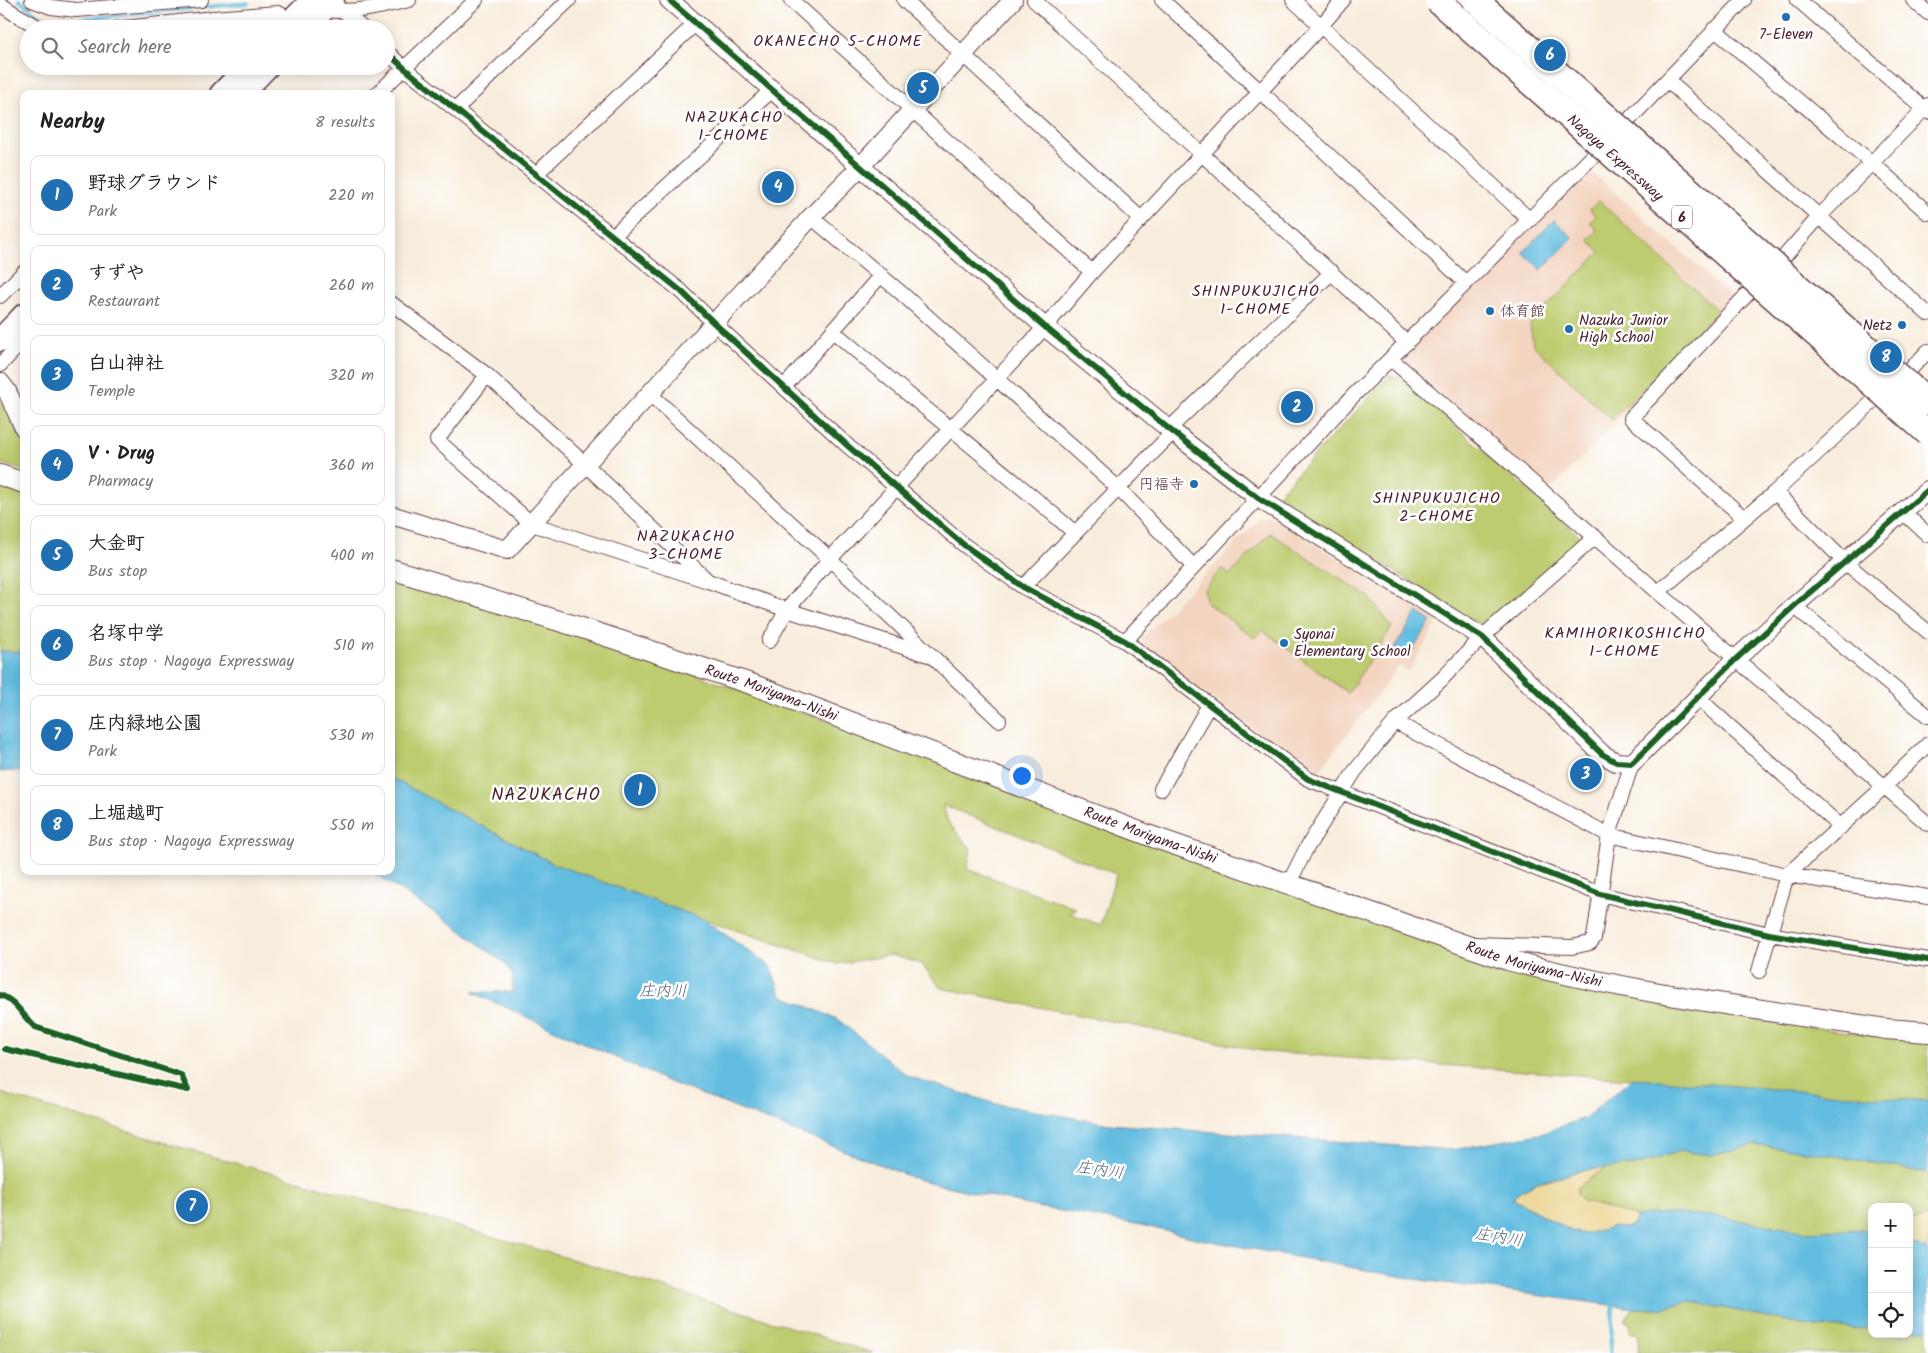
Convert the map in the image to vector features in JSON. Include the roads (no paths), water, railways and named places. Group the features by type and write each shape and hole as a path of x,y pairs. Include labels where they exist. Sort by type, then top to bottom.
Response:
{"highway":[{"name":"Nagoya Expressway","path":"1437,0 1928,434"},
{"path":"1458,0 1627,133"},
{"name":"Nagoya Expressway","path":"1476,0 1928,401"},
{"path":"1565,101 1824,325"}],"main road":[{"path":"304,20 328,5"},
{"path":"225,90 239,75"},
{"path":"245,90 259,75"},
{"path":"0,321 20,301"},
{"path":"0,475 20,482"},
{"name":"Route Moriyama-Nishi","path":"395,570 585,629 754,685 1153,837 1508,960 1562,975 1604,983 1886,1029 1928,1032"}],"street":[{"path":"32,0 51,7 76,10 201,0"},
{"path":"328,5 364,11 408,0"},
{"path":"381,90 476,0"},
{"path":"456,109 569,0"},
{"path":"791,0 1092,272"},
{"path":"904,0 1141,219"},
{"path":"395,516 507,550 1012,0"},
{"path":"1034,0 1407,343"},
{"path":"1162,0 1466,282"},
{"path":"1292,0 1530,220"},
{"path":"769,641 787,610 830,559 1045,327 1092,272 1343,0"},
{"path":"1426,0 1597,151 1928,434"},
{"path":"1125,641 1353,396 1597,151 1627,133 1667,80 1714,29 1744,0"},
{"path":"1777,265 1819,217 1927,109 1798,0"},
{"path":"1913,0 1928,13"},
{"path":"145,20 159,3"},
{"path":"678,3 696,23 1045,327 1171,430 1258,498 1482,637 1602,754 1616,762 1632,763"},
{"path":"0,4 26,20"},
{"path":"328,5 350,20"},
{"path":"186,20 278,13 287,20"},
{"path":"535,175 696,23"},
{"path":"1714,29 1928,213"},
{"path":"395,60 535,175 614,235 681,291 849,447 964,545 1023,587 1125,641 1308,779 1600,894 1769,934 1928,960"},
{"path":"1667,80 1928,314"},
{"path":"614,235 773,89"},
{"path":"1627,133 1928,401"},
{"path":"812,216 881,275 1118,488 1194,567"},
{"path":"1023,587 1171,430 1332,272"},
{"path":"784,387 881,275"},
{"path":"0,296 20,276"},
{"path":"1744,518 1631,418 1756,286"},
{"path":"395,307 487,375 586,465 708,581"},
{"path":"833,331 897,386 951,427 1075,534"},
{"path":"0,365 17,343"},
{"path":"1903,377 1928,351"},
{"path":"1391,359 1928,824"},
{"path":"487,375 437,440 532,524 708,581 787,610 932,656"},
{"path":"0,382 18,405"},
{"path":"650,394 830,559 999,720"},
{"path":"1658,592 1775,492 1881,394"},
{"path":"1459,944 1572,947 1590,943 1594,938 1609,835 1632,763 1736,659 1928,490"},
{"path":"1775,492 1845,562 1928,632"},
{"path":"1903,512 1928,535"},
{"path":"1288,885 1306,849 1341,792 1360,764 1395,722 1442,679 1482,637 1596,537"},
{"path":"1794,606 1928,716"},
{"path":"1697,697 1841,827"},
{"path":"1161,789 1209,705"},
{"path":"1395,722 1609,835 1787,875 1928,897"},
{"path":"1759,971 1787,875 1841,827 1928,744"}],"water":[{"path":"1554,220 1573,238 1541,270 1523,252"},
{"path":"1417,612 1431,621 1408,658 1394,649"},
{"path":"0,651 20,652 20,770 0,772"},
{"name":"庄内川","path":"395,780 554,864 703,919 770,966 781,995 837,1019 908,1076 996,1104 1109,1124 1452,1150 1540,1134 1585,1118 1633,1078 1928,1101 1928,1173 1814,1152 1753,1145 1711,1155 1680,1151 1641,1164 1577,1171 1561,1177 1537,1182 1517,1193 1513,1199 1571,1231 1585,1234 1613,1227 1626,1228 1635,1223 1636,1217 1652,1214 1713,1216 1807,1232 1868,1229 1868,1329 1817,1327 1689,1301 1658,1309 1634,1308 1414,1279 1195,1238 1141,1225 1032,1206 916,1179 667,1081 472,992 512,992 513,977 506,964 452,924 376,875 395,875"},
{"path":"1913,1244 1928,1249 1928,1330 1913,1330"}],"waterway":[{"path":"19,0 41,18 71,20 248,3"},
{"path":"1610,1353 1614,1300"}],"place":[{"name":"7-Eleven","path":"1786,17"},
{"name":"名塚中学","path":"1550,55"},
{"name":"大金町","path":"923,88"},
{"name":"V・Drug","path":"778,187"},
{"name":"体育館","path":"1490,311"},
{"name":"Netz","path":"1902,325"},
{"name":"Nazuka Junior High School","path":"1569,329"},
{"name":"上堀越町","path":"1886,357"},
{"name":"すずや","path":"1297,407"},
{"name":"円福寺","path":"1194,484"},
{"name":"Syonai Elementary School","path":"1284,643"},
{"name":"白山神社","path":"1586,774"},
{"name":"野球グラウンド","path":"640,790"},
{"name":"庄内緑地公園","path":"192,1206"}],"district":[{"name":"OKANECHO 5-CHOME","path":"838,40"},
{"name":"NAZUKACHO 1-CHOME","path":"734,125"},
{"name":"SHINPUKUJICHO 1-CHOME","path":"1256,299"},
{"name":"SHINPUKUJICHO 2-CHOME","path":"1437,506"},
{"name":"NAZUKACHO 3-CHOME","path":"686,544"},
{"name":"KAMIHORIKOSHICHO 1-CHOME","path":"1625,641"},
{"name":"NAZUKACHO","path":"546,794"}]}
